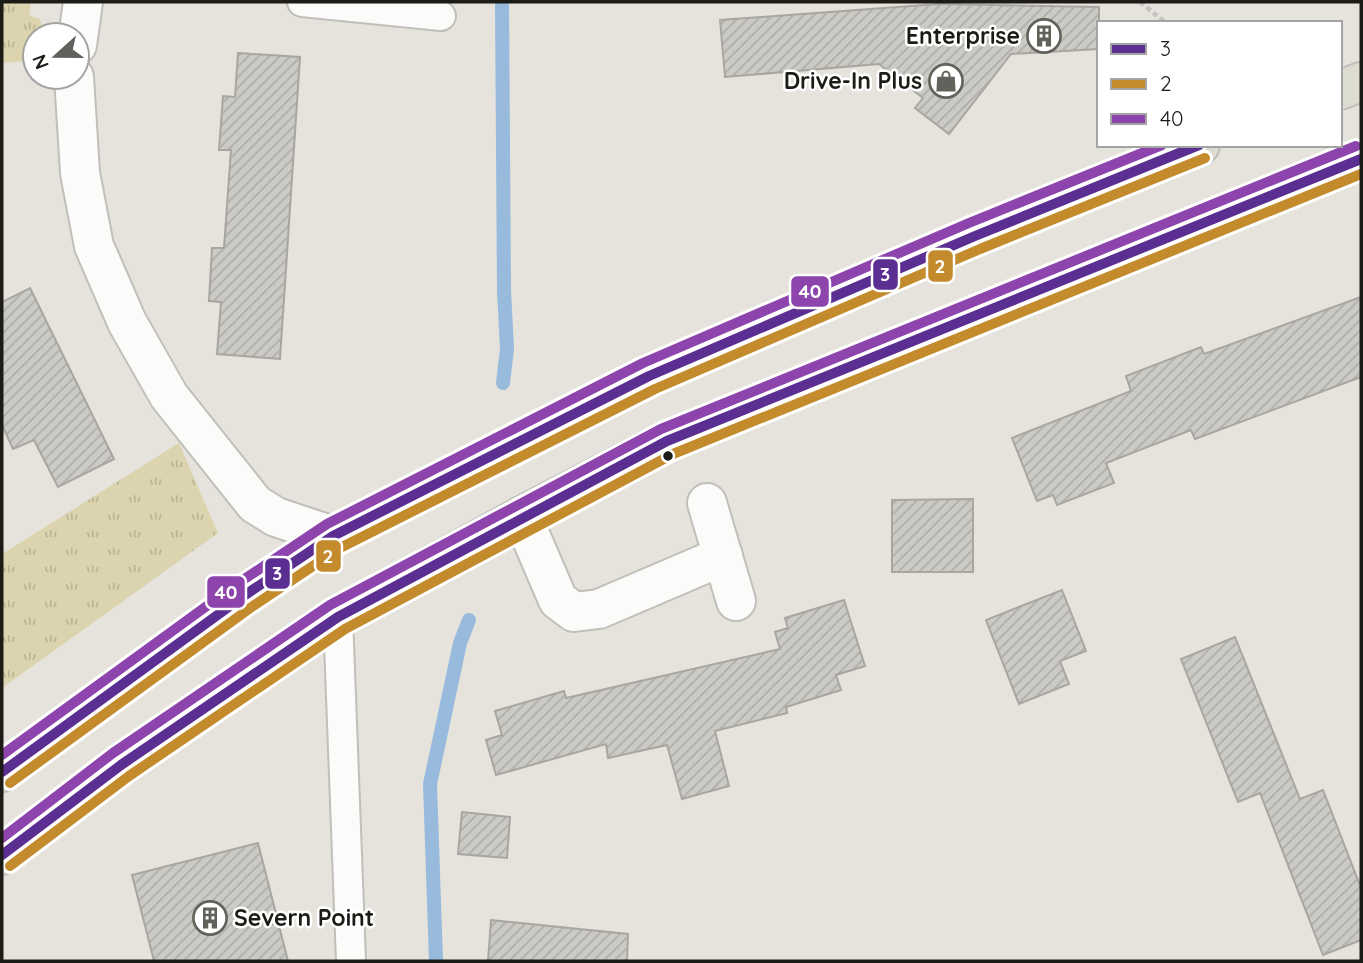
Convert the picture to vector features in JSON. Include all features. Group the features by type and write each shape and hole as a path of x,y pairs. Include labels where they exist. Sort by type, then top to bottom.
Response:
{"main road":[{"path":"1342,89 1361,82"},
{"path":"2,772 244,595 333,537 649,376 975,236 1195,147"},
{"path":"2,855 121,765 338,617 522,516 685,432 924,339 999,304 1361,159"}],"street":[{"path":"80,21 83,2"},
{"path":"75,91 80,173 94,246 127,322 169,396 255,504 276,517 333,537"},
{"path":"707,503 736,601"},
{"path":"522,516 558,600 574,612 599,610 723,556"}],"lane":[{"path":"302,2 440,16"},
{"path":"338,617 351,961"}],"path":[{"path":"1140,2 1164,21"}],"green space":[{"path":"2,2 31,2 29,15 40,21 21,21 21,61 2,63"},
{"path":"179,443 218,533 2,688 2,554"}],"building":[{"path":"938,4 1099,7 1097,49 1011,54 949,134 915,108 923,98 879,64 725,77 720,20"},
{"path":"238,53 300,57 280,359 217,354 221,302 209,301 212,248 224,248 231,150 219,150 223,96 235,97"},
{"path":"30,288 114,459 58,487 34,440 13,449 2,425 2,302"},
{"path":"1361,297 1361,377 1195,439 1191,430 1106,463 1114,483 1057,505 1053,495 1037,501 1012,438 1131,391 1126,376 1201,347 1204,354"},
{"path":"973,499 973,572 892,572 892,500"},
{"path":"1062,590 1086,651 1060,661 1069,684 1019,704 986,620"},
{"path":"844,600 865,666 836,675 841,690 786,707 787,713 715,731 729,786 682,799 667,745 608,758 606,744 496,775 486,740 502,735 495,711 564,691 566,698 780,649 775,632 788,628 785,618"},
{"path":"1235,637 1300,799 1323,790 1361,888 1361,940 1323,955 1260,793 1238,802 1181,659"},
{"path":"462,812 510,817 507,858 458,854"},
{"name":"Severn Point","path":"258,843 288,961 154,961 132,875"},
{"path":"491,920 628,934 627,961 488,961"}],"waterway":[{"path":"502,2 504,290 507,349 503,383"},
{"path":"436,961 430,784 460,643 469,620"}],"transit line":[{"name":"40","path":"2,838 113,753 330,605 661,429 1356,146"},
{"name":"40","path":"2,755 237,584 327,524 643,363 969,223 1157,147"},
{"name":"3","path":"2,772 245,595 333,536 649,376 975,236 1194,147"},
{"name":"2","path":"10,783 253,606 340,548 655,389 980,249 1205,158"},
{"name":"3","path":"2,855 121,765 338,617 667,441 1361,159"},
{"name":"2","path":"10,866 129,776 345,629 673,454 1361,174"}],"place":[{"name":"Enterprise","path":"1044,36"},
{"name":"Drive-In Plus","path":"946,81"},
{"name":"Severn Point","path":"210,918"}]}
